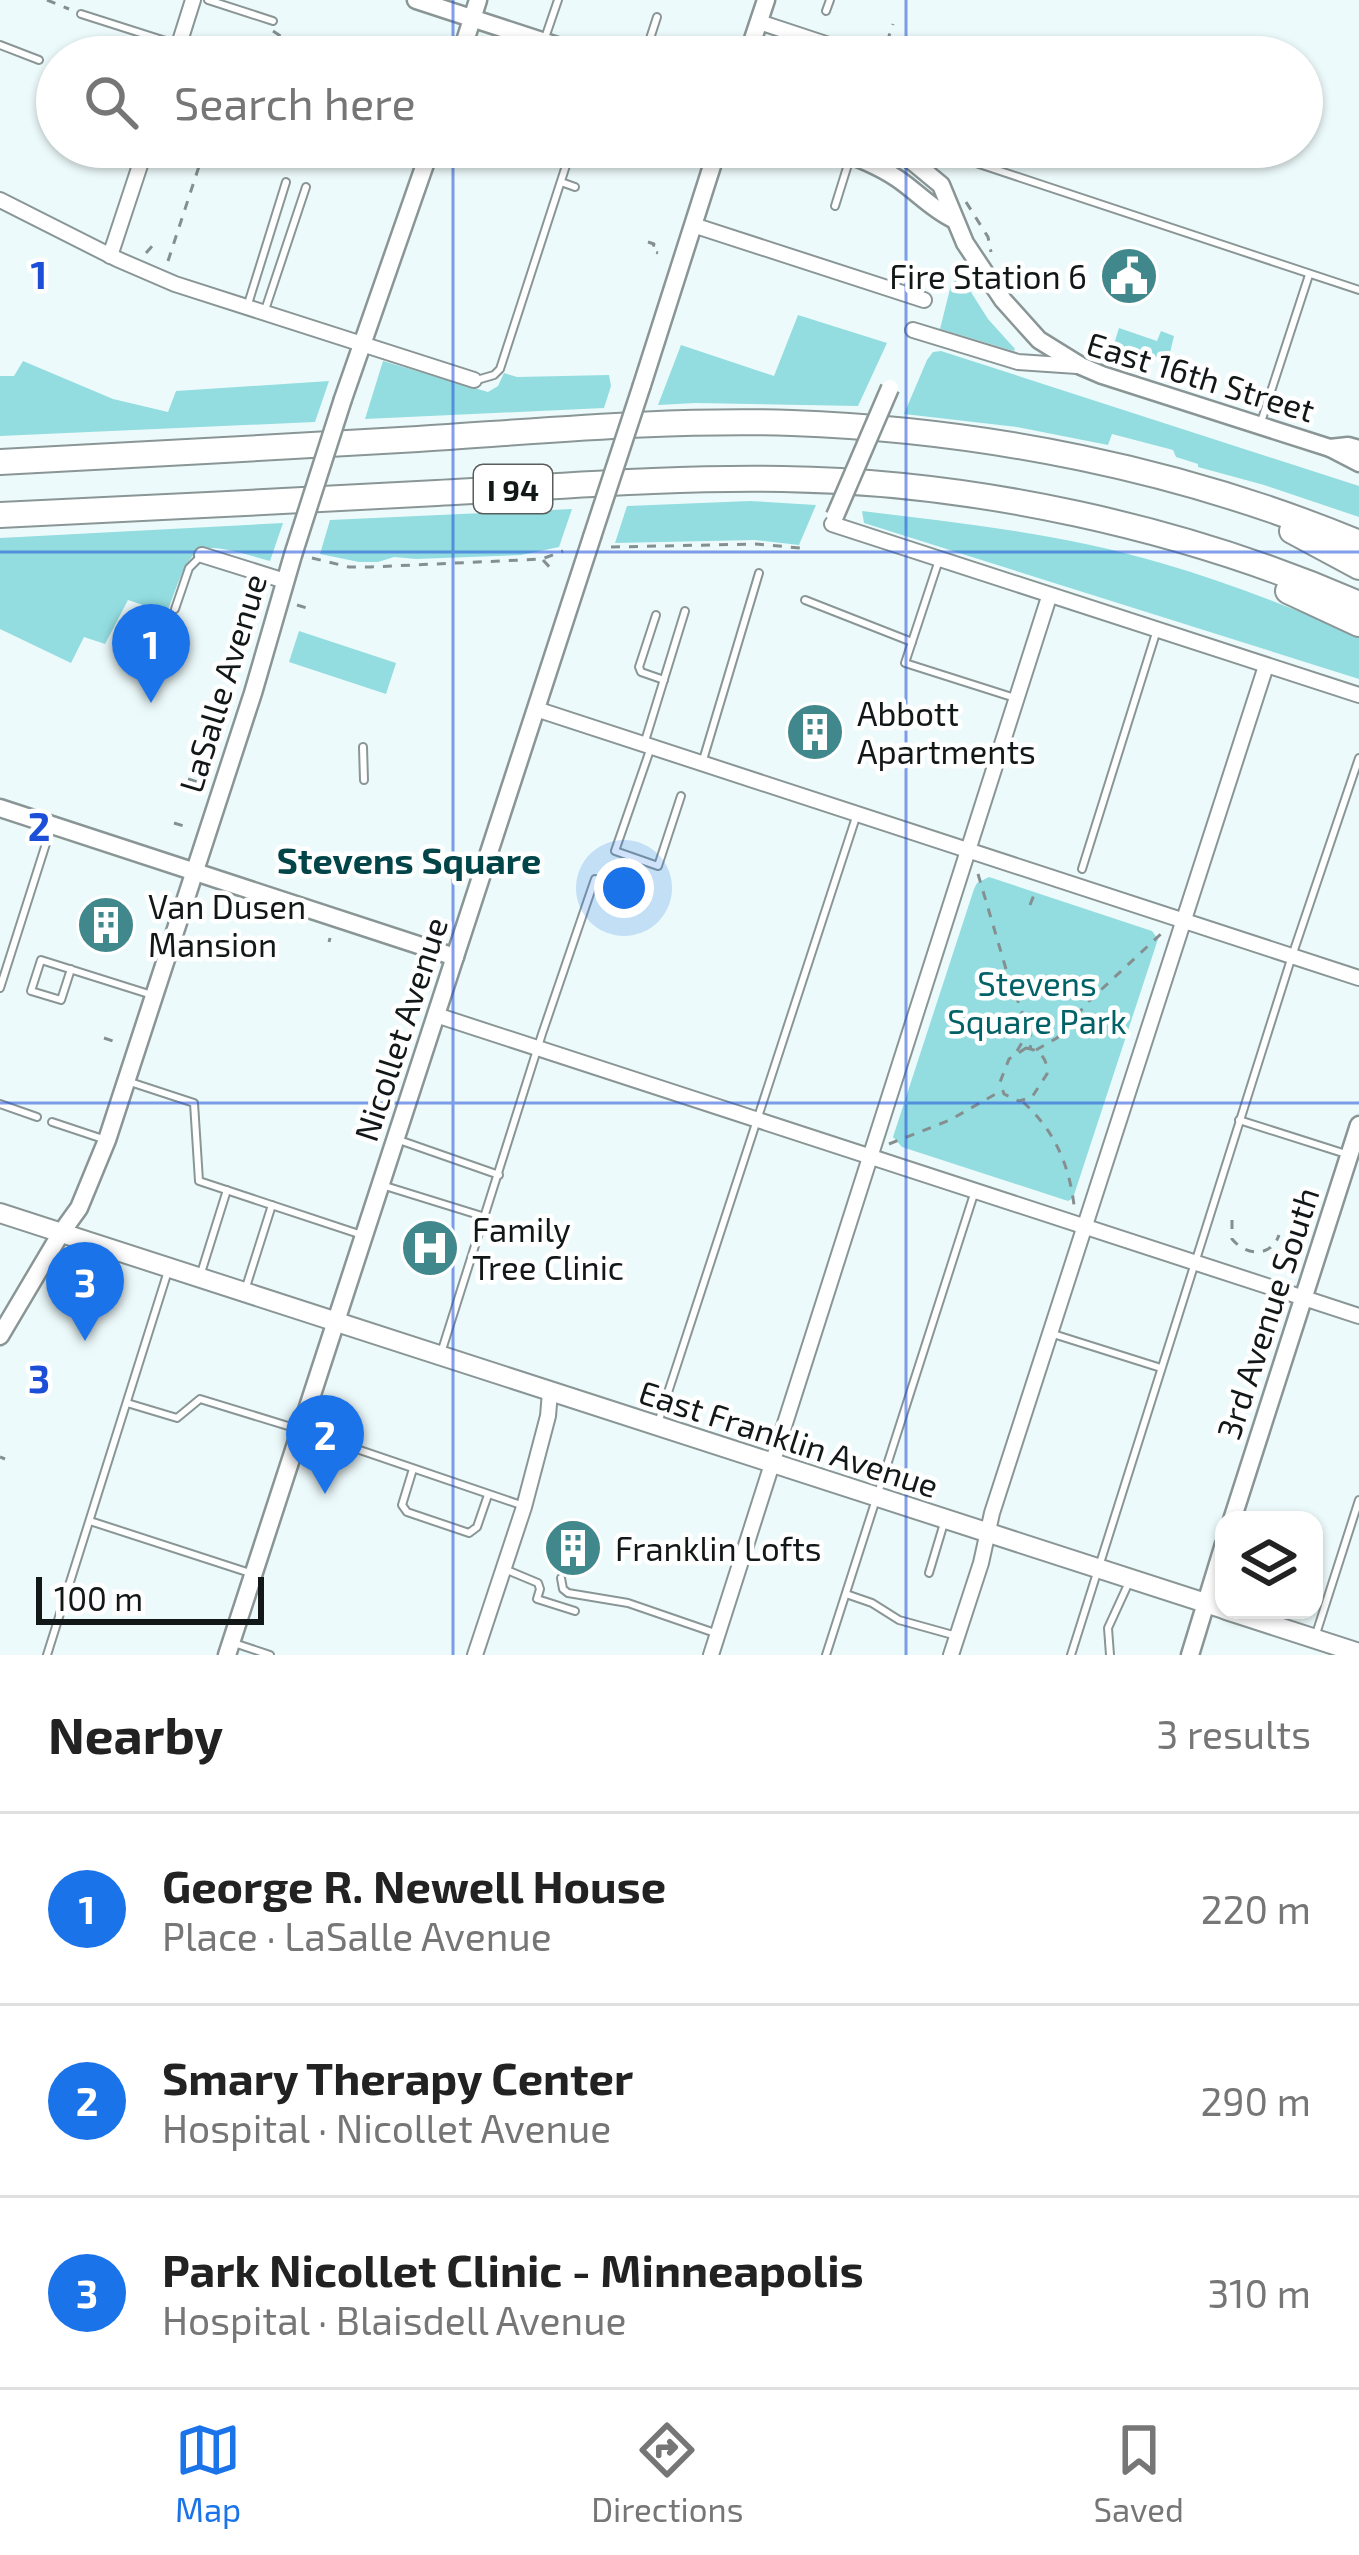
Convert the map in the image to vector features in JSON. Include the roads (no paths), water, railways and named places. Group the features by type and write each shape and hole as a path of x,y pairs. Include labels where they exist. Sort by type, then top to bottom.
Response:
{"highway":[{"name":"I 94","path":"0,462 567,430 752,423 843,426 944,436 1102,463 1201,487 1359,543"},
{"path":"1102,463 1235,486 1359,526"},
{"name":"I 94","path":"0,514 750,479 848,482 917,488 1103,521 1284,574 1359,604"},
{"path":"1201,487 1359,567"},
{"path":"1024,505 1210,560 1359,624"}],"main road":[{"name":"East Franklin Avenue","path":"0,1213 1215,1607"},
{"name":"East Franklin Avenue","path":"1253,1619 1359,1654"}],"street":[{"path":"184,36 194,0"},
{"path":"416,0 476,9 532,36"},
{"path":"754,36 766,0"},
{"path":"759,22 801,36"},
{"path":"110,256 139,168"},
{"name":"LaSalle Avenue","path":"0,1336 79,1208 106,1140 253,693 292,555 424,168"},
{"name":"Nicollet Avenue","path":"229,1649 711,168"},
{"path":"877,168 953,219"},
{"path":"920,168 941,185 953,219 1020,321 1039,340 1081,366"},
{"path":"0,200 175,284 474,380"},
{"path":"693,225 924,300"},
{"name":"East 16th Street","path":"913,330 1018,362 1081,366 1330,448 1359,463"},
{"path":"890,388 833,520 1049,597 1359,695"},
{"name":"East 16th Street","path":"1330,448 1359,449"},
{"path":"202,555 285,580"},
{"path":"710,1655 1049,597"},
{"path":"951,1655 1266,666"},
{"path":"536,709 1359,978"},
{"path":"0,808 455,958"},
{"path":"436,1015 1359,1316"},
{"name":"3rd Avenue South","path":"1235,1511 1359,1125"},
{"path":"481,1653 548,1417 550,1392"},
{"path":"1190,1655 1215,1614"}],"lane":[{"path":"208,0 272,24"},
{"path":"546,36 558,0"},
{"path":"826,11 830,0"},
{"path":"81,14 137,36"},
{"path":"651,36 657,17"},
{"path":"0,45 36,59"},
{"path":"474,380 500,369 565,168"},
{"path":"836,206 847,168"},
{"path":"992,168 1359,290"},
{"path":"247,308 286,182"},
{"path":"561,182 575,187"},
{"path":"264,314 306,187"},
{"path":"1260,425 1309,273"},
{"path":"175,609 189,568 202,555"},
{"path":"939,560 905,659 909,666 1016,699"},
{"path":"702,763 759,573"},
{"path":"805,600 912,642"},
{"path":"681,796 658,866 615,851 685,611"},
{"path":"656,615 639,668 664,680"},
{"path":"1082,869 1157,630"},
{"path":"363,747 364,781"},
{"path":"1071,1655 1359,758"},
{"path":"657,1426 856,814"},
{"path":"0,988 52,825"},
{"path":"440,1356 595,879"},
{"path":"71,969 61,1000 31,991 41,960 71,969 155,996"},
{"path":"127,1082 194,1102 199,1181 364,1236"},
{"path":"0,1105 37,1117"},
{"path":"1239,1120 1349,1155"},
{"path":"52,1122 106,1140"},
{"path":"396,1139 499,1174"},
{"path":"381,1184 485,1217"},
{"path":"200,1278 227,1190"},
{"path":"826,1655 976,1191"},
{"path":"244,1292 272,1205"},
{"path":"47,1655 169,1268"},
{"path":"1050,1333 1161,1368"},
{"path":"127,1403 177,1418 200,1399 524,1507"},
{"path":"413,1469 402,1505 407,1512 469,1533 478,1527 488,1495"},
{"path":"1315,1639 1359,1501"},
{"path":"929,1573 945,1520"},
{"path":"90,1521 254,1574"},
{"path":"503,1569 538,1583 537,1599 575,1611"},
{"path":"561,1578 568,1593 628,1603 717,1634"},
{"path":"1111,1655 1108,1628 1131,1579"},
{"path":"846,1594 899,1620 957,1636"},
{"path":"229,1649 270,1655"}],"place":[{"name":"Fire Station 6","path":"1129,276"},
{"name":"George R. Newell House","path":"151,703"},
{"name":"Abbott Apartments","path":"815,732"},
{"name":"Van Dusen Mansion","path":"106,925"},
{"name":"Family Tree Clinic","path":"430,1248"},
{"name":"Park Nicollet Clinic - Minneapolis","path":"85,1341"},
{"name":"Smary Therapy Center","path":"325,1494"},
{"name":"Franklin Lofts","path":"573,1548"}],"district":[{"name":"Stevens Square","path":"409,859"}],"park label":[{"name":"Stevens Square Park","path":"1037,1002"}]}
